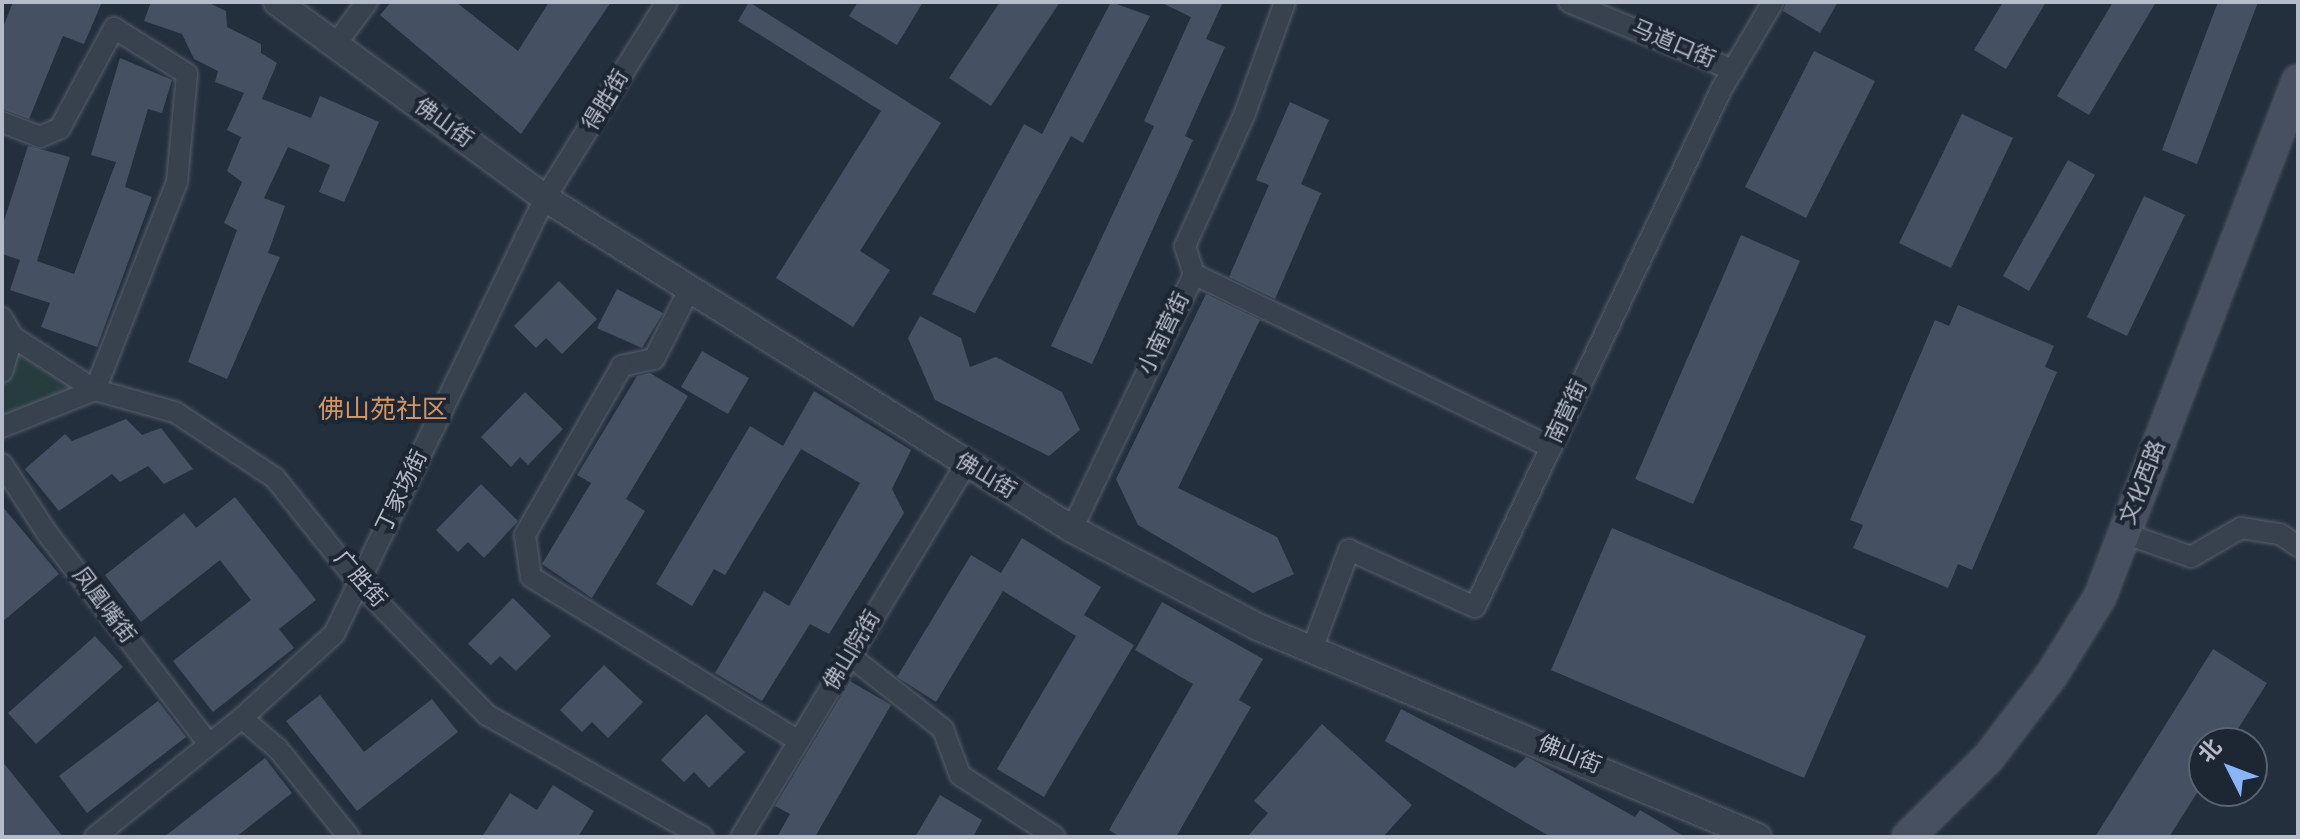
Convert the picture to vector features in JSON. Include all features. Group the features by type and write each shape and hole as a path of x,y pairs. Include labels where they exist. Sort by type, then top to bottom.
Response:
{"main road":[{"name":"文化西路","path":"1908,837 1989,757 2051,676 2100,597 2298,81"}],"street":[{"name":"佛山街","path":"277,2 545,198 688,292 1072,529 1258,627 1758,837"},
{"path":"335,45 367,2"},
{"name":"得胜街","path":"545,198 667,2"},
{"name":"小南营街","path":"1072,529 1194,274 1185,246 1245,113 1285,2"},
{"name":"马道口街","path":"1569,2 1733,70"},
{"name":"南营街","path":"1312,649 1349,550 1475,607 1733,70 1773,2"},
{"path":"2,122 40,137 60,128 114,28 187,74 177,182 95,390 2,427"},
{"name":"丁家场街","path":"95,837 242,718 334,634 545,198"},
{"path":"1194,274 1551,447"},
{"path":"688,292 654,359 622,366 525,535 531,577 799,741"},
{"path":"2,318 13,337 2,372"},
{"name":"广胜街","path":"13,337 95,390 175,412 275,478 359,583 487,715 703,837"},
{"name":"凤凰嘴街","path":"2,464 47,533 209,744"},
{"name":"佛山院街","path":"741,837 965,465"},
{"path":"2124,533 2191,557 2241,528 2280,534 2298,546"},
{"path":"850,656 943,729 960,775 1055,837"},
{"path":"242,718 278,749 349,837"}],"green space":[{"path":"14,350 83,389 2,418 2,386"}],"building":[{"path":"13,2 102,2 84,44 63,36 29,119 2,109 2,30"},
{"path":"151,2 207,2 226,11 227,27 261,44 261,53 277,63 262,99 311,118 320,96 379,122 344,202 319,192 330,165 288,147 264,198 285,206 268,253 280,257 227,379 188,362 237,230 224,223 242,182 227,171 241,137 227,130 244,93 215,82 218,71 194,59 182,34 144,21"},
{"path":"391,2 456,2 518,51 549,2 611,2 521,134 380,15"},
{"path":"749,2 941,123 860,251 890,270 853,327 776,278 881,111 738,21"},
{"path":"858,2 923,2 897,45 849,16"},
{"path":"1000,2 1060,2 991,106 949,78"},
{"path":"1111,2 1150,16 1083,143 1071,136 975,313 932,294 1024,124 1042,134"},
{"path":"1160,2 1223,2 1206,39 1225,47 1185,136 1193,140 1092,364 1051,346 1154,126 1144,121 1191,17"},
{"path":"1786,2 1838,2 1820,33 1783,11"},
{"path":"2003,2 2046,2 2006,69 1974,50"},
{"path":"2113,2 2156,2 2089,115 2057,96"},
{"path":"2218,2 2258,2 2197,164 2162,150"},
{"path":"1814,51 1875,81 1806,218 1745,187"},
{"path":"120,58 172,80 162,113 148,109 125,187 152,197 97,347 41,327 50,303 10,290 20,260 2,254 2,227 28,146 70,157 37,261 74,274 116,162 91,155"},
{"path":"1290,102 1329,120 1301,184 1321,193 1275,299 1229,277 1269,185 1256,180"},
{"path":"1962,114 2013,138 1951,268 1899,243"},
{"path":"2068,160 2095,175 2029,291 2003,276"},
{"path":"2144,196 2185,215 2127,336 2087,317"},
{"path":"1741,235 1800,261 1693,504 1635,479"},
{"path":"559,281 597,319 562,354 546,338 536,348 514,326"},
{"path":"617,289 663,313 642,348 597,328"},
{"path":"1206,294 1260,320 1178,488 1277,537 1294,574 1253,593 1138,525 1116,479"},
{"path":"1958,305 2054,346 2045,367 2057,372 1972,570 1958,564 1948,588 1853,548 1863,525 1850,520 1935,320 1949,326"},
{"path":"920,316 961,338 970,367 996,357 1062,392 1080,430 1049,456 935,400 908,338"},
{"path":"702,351 749,378 728,414 681,387"},
{"path":"650,373 688,396 626,499 645,511 592,598 542,564 591,483 577,475 637,376"},
{"path":"814,391 911,450 892,489 904,513 829,634 810,624 762,701 715,673 764,591 789,606 860,483 801,449 725,575 714,569 692,606 656,584 750,426 783,446"},
{"path":"525,392 563,429 528,465 520,457 511,467 481,437"},
{"path":"126,419 142,435 161,428 193,469 164,484 148,466 120,482 112,474 59,511 25,469 65,434 72,441"},
{"path":"481,484 518,521 484,558 468,542 458,552 436,530"},
{"path":"235,497 316,600 279,629 294,648 213,712 173,661 251,600 220,560 141,622 105,575 184,513 196,528"},
{"path":"2,506 59,574 2,622"},
{"path":"1612,528 1866,636 1804,778 1551,670"},
{"path":"1022,538 1101,587 1084,615 1134,645 1044,797 997,769 1076,636 1003,591 936,702 897,677 971,555 1001,573"},
{"path":"513,598 551,636 516,671 500,656 491,665 468,644"},
{"path":"1162,602 1263,659 1239,700 1251,707 1176,837 1120,837 1109,830 1193,684 1135,650"},
{"path":"95,636 123,667 36,744 8,713"},
{"path":"2213,649 2267,683 2239,727 2188,727 2188,807 2169,837 2095,837"},
{"path":"604,665 643,702 608,738 592,722 582,732 560,710"},
{"path":"850,681 891,705 815,837 777,837 790,814 775,806"},
{"path":"320,695 364,752 432,699 458,732 357,811 286,721"},
{"path":"158,701 186,737 87,813 59,776"},
{"path":"1401,709 1515,768 1526,757 1533,760 1635,817 1640,810 1685,837 1551,837 1385,741"},
{"path":"706,714 745,752 709,788 694,772 684,782 661,760"},
{"path":"1322,724 1412,805 1383,837 1247,837 1268,813 1254,801"},
{"path":"265,758 292,793 236,837 164,837"},
{"path":"2,761 63,837 2,837"},
{"path":"553,785 594,811 578,837 482,837 510,793 537,810"},
{"path":"940,795 982,820 973,837 915,837"}],"district":[{"name":"佛山苑社区","path":"383,412"}]}
